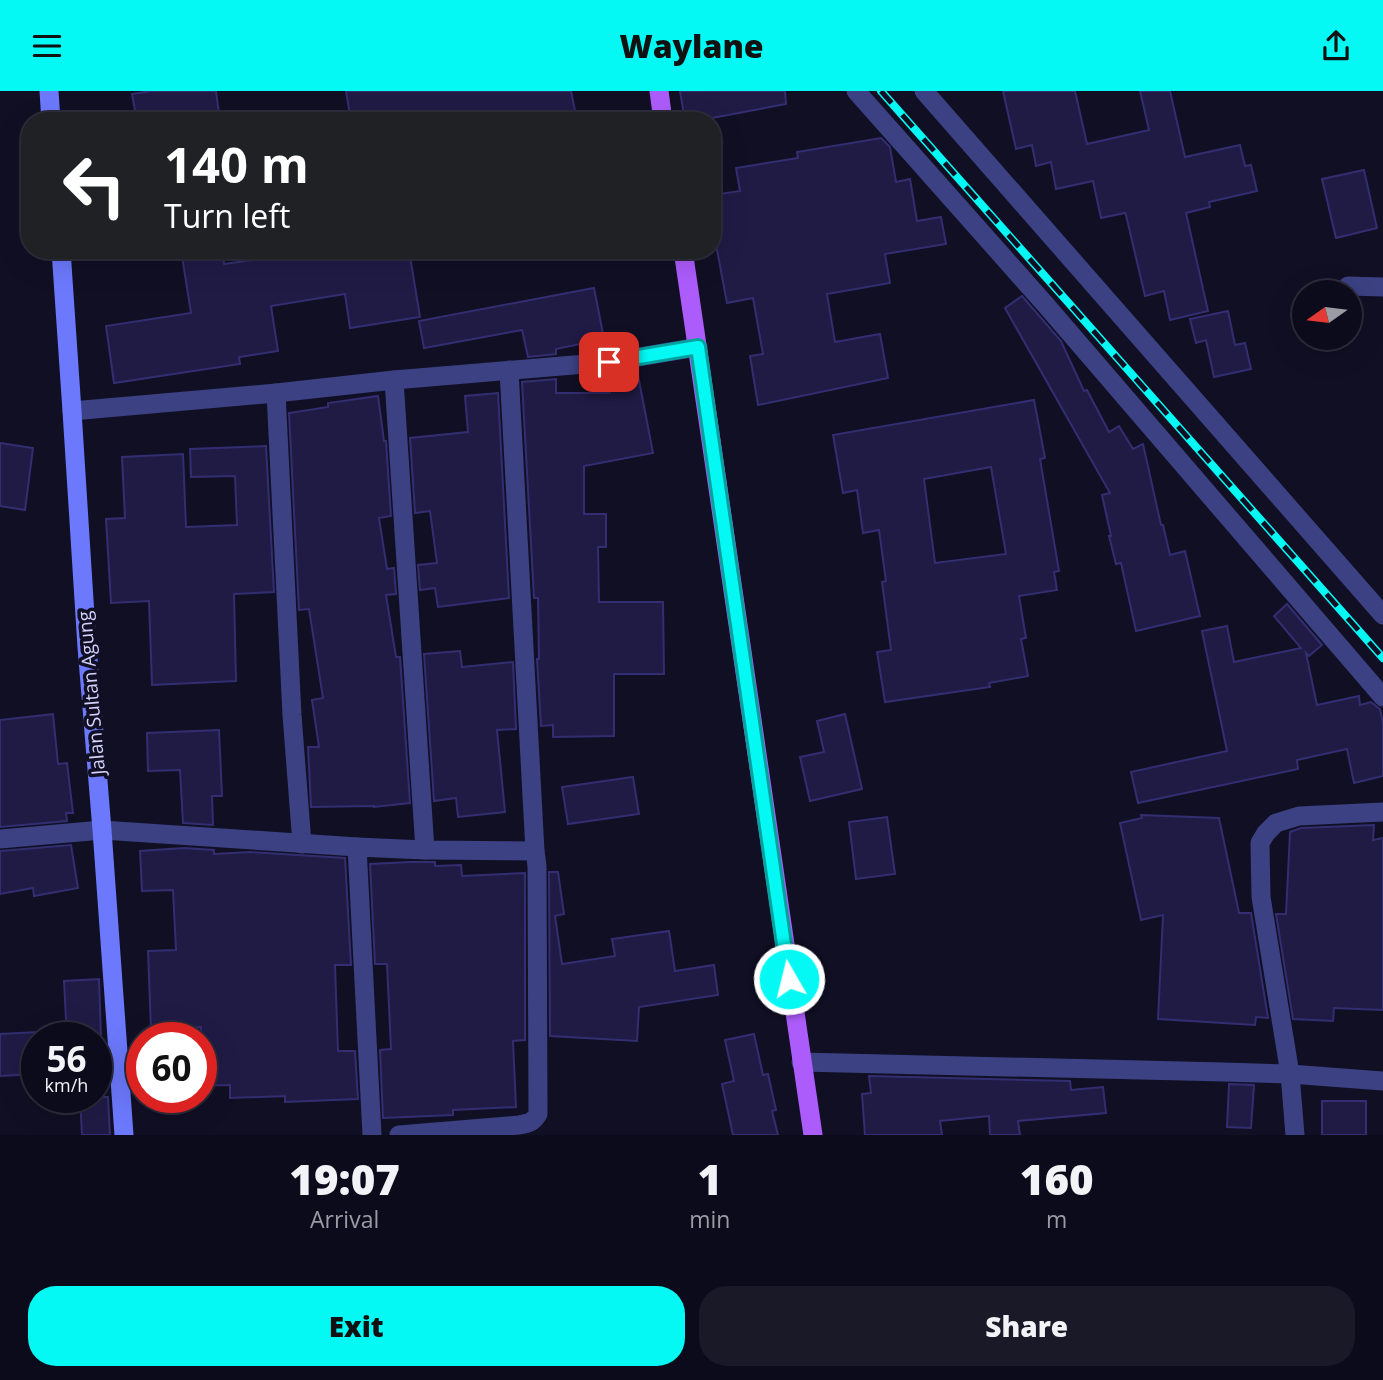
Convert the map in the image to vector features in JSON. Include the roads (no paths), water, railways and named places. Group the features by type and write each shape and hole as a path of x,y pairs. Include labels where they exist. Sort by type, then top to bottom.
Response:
{"main road":[{"path":"49,91 50,112"},
{"path":"659,91 662,112"},
{"name":"Jalan Sultan Agung","path":"62,259 87,647 124,1135"},
{"path":"684,259 813,1135"}],"street":[{"path":"856,91 1045,304 1383,697"},
{"path":"924,91 1383,615"},
{"path":"1362,286 1383,287"},
{"path":"72,411 609,362 698,347"},
{"path":"399,1135 530,1123 538,1114 537,866 509,370"},
{"path":"394,380 425,851"},
{"path":"276,393 292,715 302,844"},
{"path":"1295,1135 1290,1075 1261,897 1260,843 1266,832 1276,823 1299,816 1383,813"},
{"path":"0,839 102,830 425,851 535,851"},
{"path":"357,847 372,1135"},
{"path":"802,1062 1290,1075 1383,1081"}],"railway":[{"path":"881,91 1383,658"}]}
